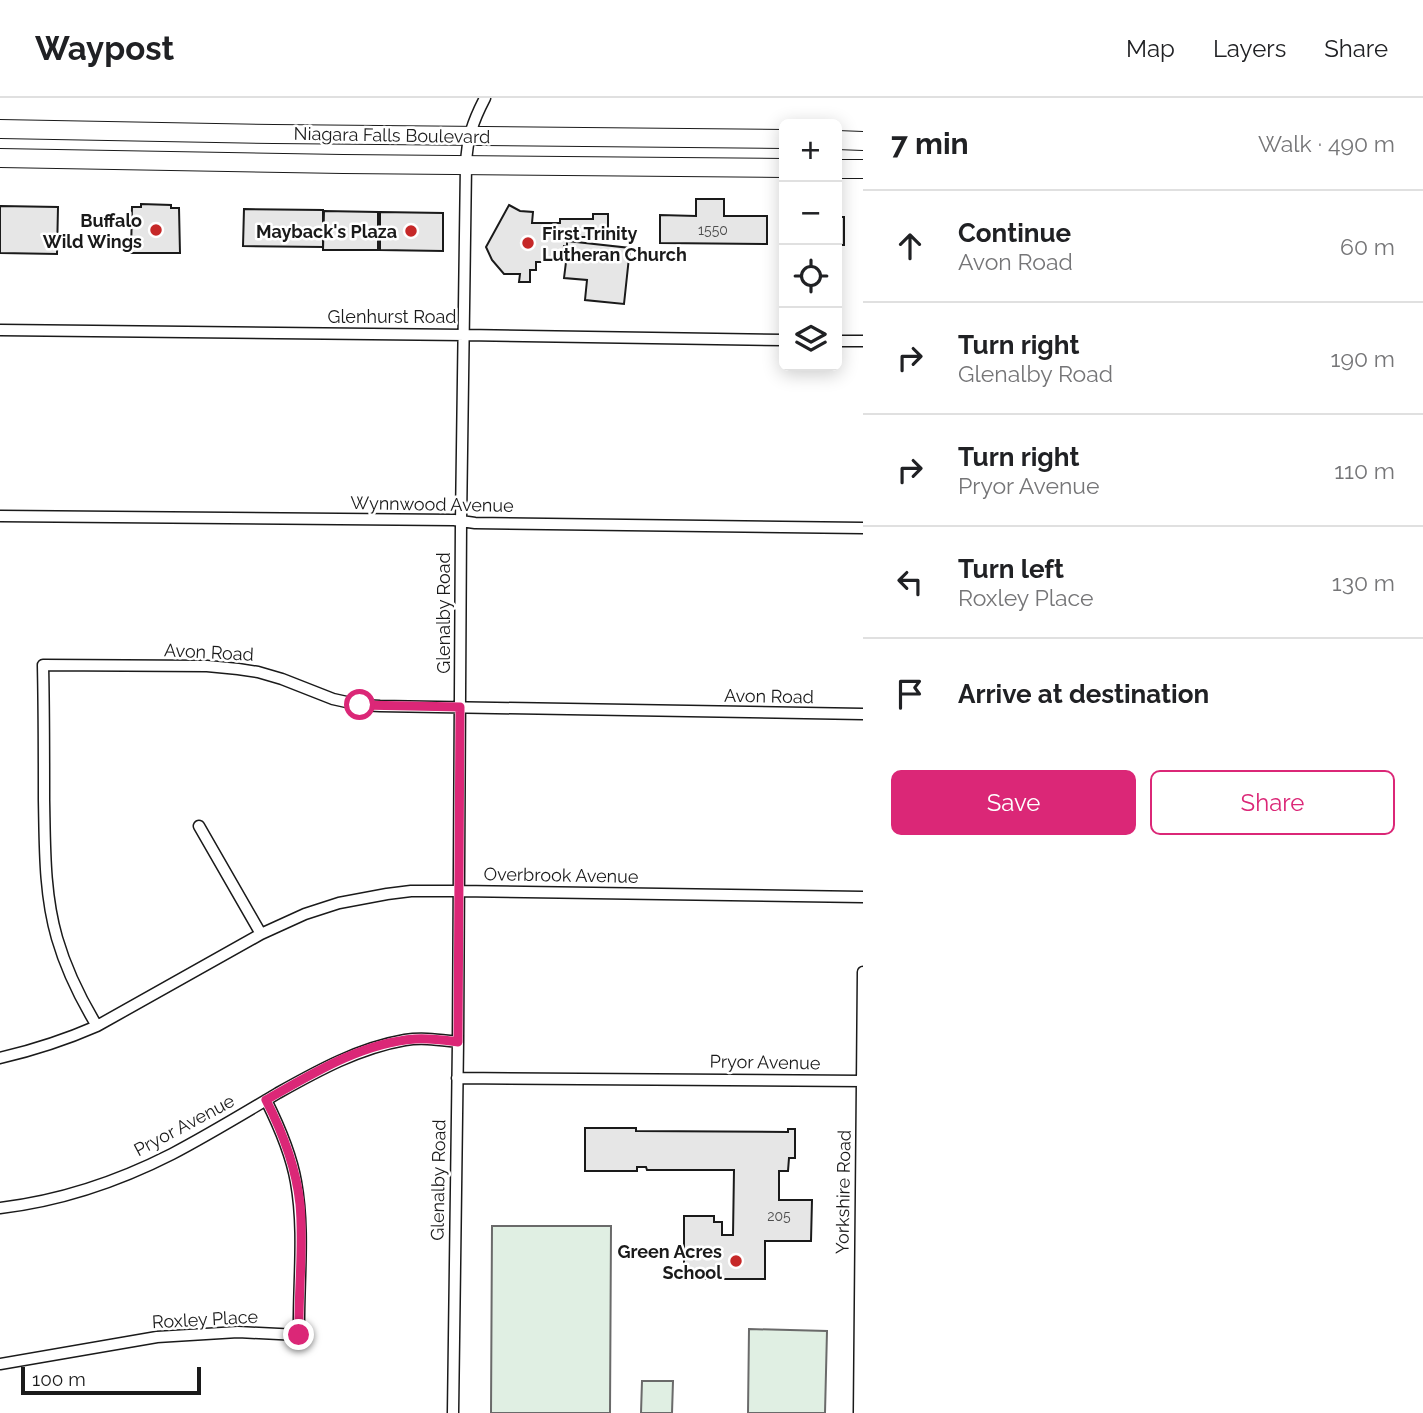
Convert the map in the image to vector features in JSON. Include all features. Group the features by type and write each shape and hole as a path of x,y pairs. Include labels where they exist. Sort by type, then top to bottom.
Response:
{"main road":[{"name":"Niagara Falls Boulevard","path":"0,129 467,150 779,168"},
{"name":"Niagara Falls Boulevard","path":"0,158 467,150 779,139"},
{"path":"842,140 863,141"},
{"path":"842,169 863,169"}],"street":[{"path":"467,150 474,119 485,98"},
{"name":"Glenalby Road","path":"453,1413 467,150"},
{"name":"Glenhurst Road","path":"0,330 779,340"},
{"path":"842,341 863,341"},
{"name":"Wynnwood Avenue","path":"0,516 863,528"},
{"name":"Avon Road","path":"97,1026 80,998 67,968 50,906 45,852 43,666 207,666 258,671 282,678 314,693 360,705 863,714"},
{"path":"199,826 261,934"},
{"name":"Overbrook Avenue","path":"0,1058 32,1051 97,1026 261,934 305,914 363,897 411,891 459,891 863,897"},
{"name":"Yorkshire Road","path":"859,1413 863,972"},
{"name":"Pryor Avenue","path":"0,1208 77,1192 141,1169 320,1069 348,1057 376,1047 415,1039 458,1042"},
{"name":"Pryor Avenue","path":"457,1078 862,1081"},
{"name":"Roxley Place","path":"0,1364 157,1337 238,1332 299,1335 300,1204 287,1146 266,1100"}],"green space":[{"path":"492,1226 611,1226 610,1413 491,1413"},
{"path":"749,1329 827,1331 825,1413 748,1413"},
{"path":"642,1381 673,1381 672,1413 641,1413"}],"building":[{"path":"696,199 724,199 724,216 767,216 767,244 660,243 660,215 696,216"},
{"name":"Buffalo Wild Wings","path":"141,204 171,205 171,208 179,208 180,253 131,253 132,207 141,207"},
{"name":"First Trinity Lutheran Church","path":"509,205 520,211 533,212 532,223 560,223 560,219 593,219 593,214 608,214 608,237 567,237 563,262 536,262 536,270 530,270 530,282 519,282 520,274 504,274 492,260 486,247"},
{"path":"0,206 58,207 57,254 0,253"},
{"path":"244,209 323,210 323,247 243,246"},
{"path":"324,211 378,212 378,250 323,250"},
{"name":"Mayback's Plaza","path":"380,212 443,213 443,251 380,250"},
{"path":"842,217 844,217 842,245"},
{"path":"567,241 630,248 624,304 585,300 587,280 564,278 564,246 567,246"},
{"path":"585,1128 788,1132 788,1129 795,1129 795,1158 789,1158 788,1171 779,1171 779,1200 812,1200 811,1241 765,1241 765,1279 684,1279 684,1216 714,1216 714,1222 722,1222 722,1235 733,1235 734,1170 647,1170 646,1167 637,1167 637,1171 585,1171"}],"place":[{"name":"Buffalo Wild Wings","path":"156,230"},
{"name":"Mayback's Plaza","path":"411,231"},
{"name":"First Trinity Lutheran Church","path":"528,243"},
{"name":"Green Acres School","path":"736,1261"}],"route":[{"path":"299,1335 300,1204 287,1146 266,1100 320,1069 376,1047 415,1039 458,1042 460,707 360,705"}]}
